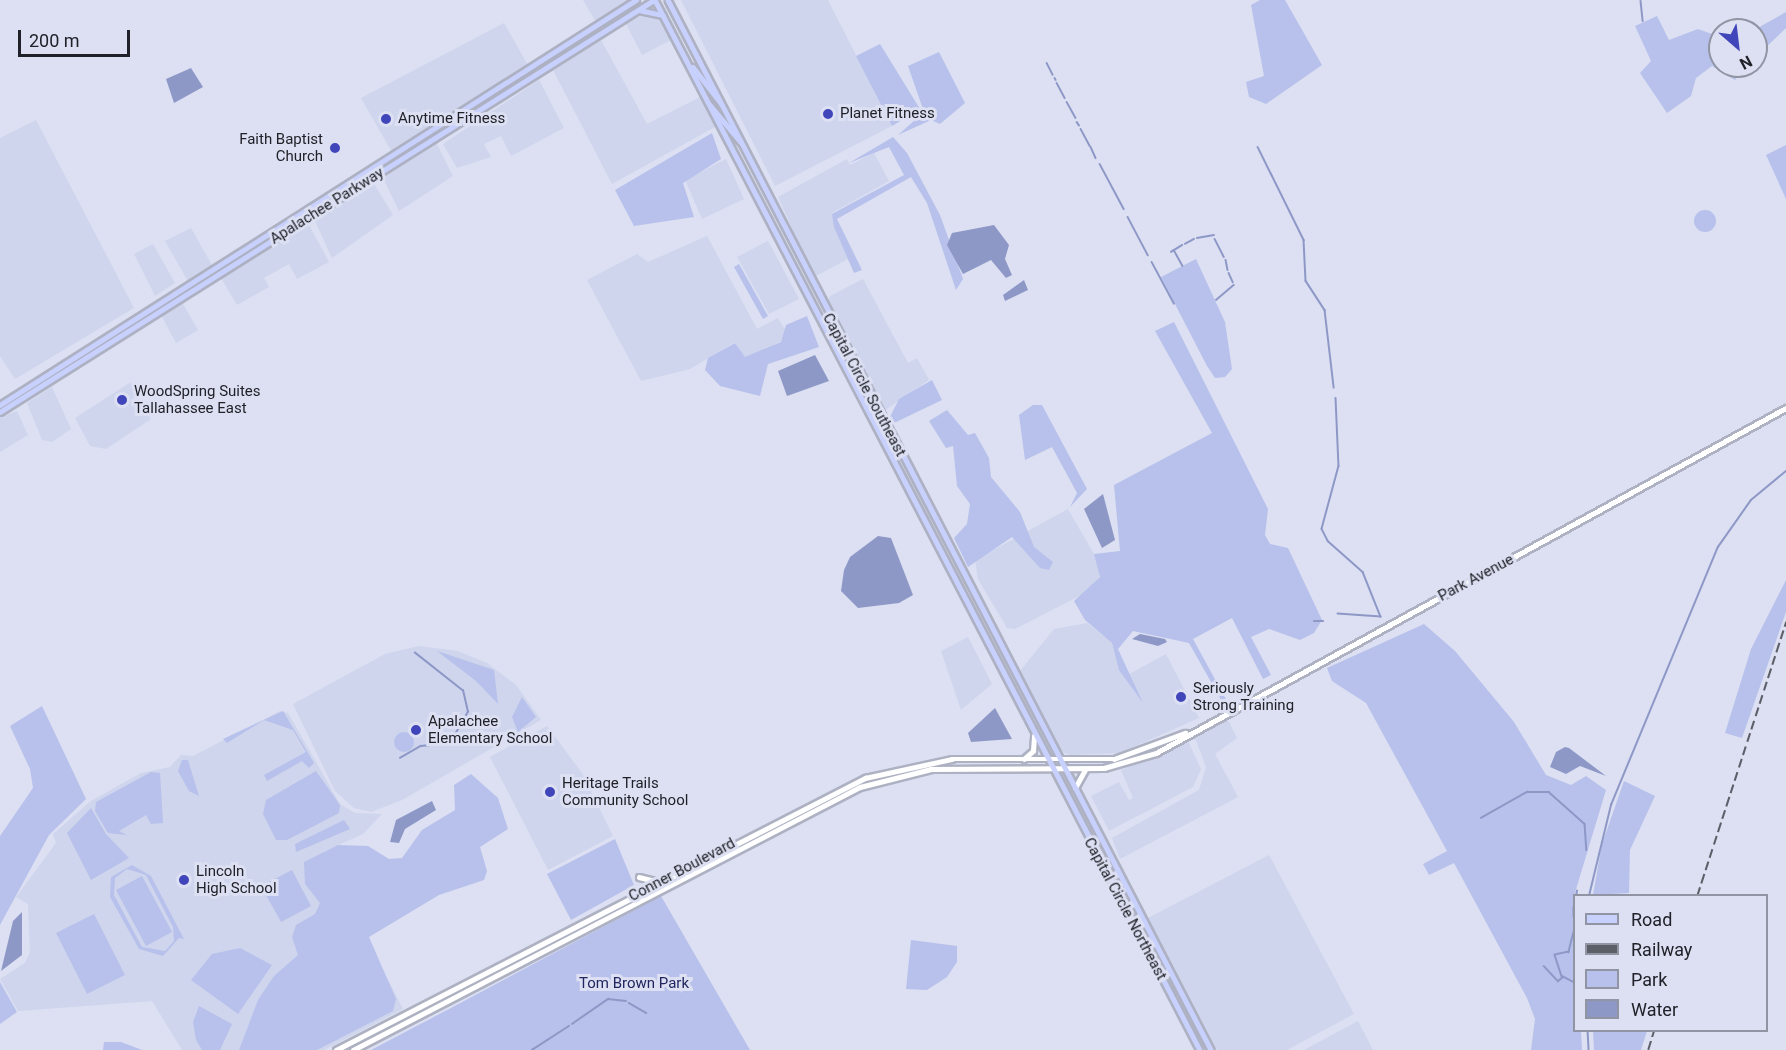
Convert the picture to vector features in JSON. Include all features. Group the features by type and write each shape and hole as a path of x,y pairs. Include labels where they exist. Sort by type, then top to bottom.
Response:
{"main road":[{"name":"Apalachee Parkway","path":"0,405 636,0"},
{"name":"Apalachee Parkway","path":"0,412 655,0"},
{"name":"Capital Circle Southeast","path":"655,0 1051,767"},
{"name":"Capital Circle Southeast","path":"668,0 819,298 1063,768"},
{"path":"674,0 674,11"},
{"path":"639,10 663,15"},
{"path":"687,61 722,103"},
{"path":"710,105 741,143"},
{"path":"804,292 819,298"},
{"path":"98,350 105,338"},
{"name":"Park Avenue","path":"1051,767 1086,769 1129,764 1169,746 1188,733 1786,408"},
{"path":"966,600 977,602"},
{"path":"1009,686 1018,681"},
{"name":"Park Avenue","path":"1047,760 1114,759 1188,733"},
{"path":"1024,759 1033,751 1034,736"},
{"path":"1160,742 1169,746"},
{"path":"942,760 943,767"},
{"name":"Conner Boulevard","path":"336,1050 837,789 897,768 942,760 1047,760"},
{"name":"Conner Boulevard","path":"353,1050 840,797 891,777 943,767 1051,767"},
{"name":"Capital Circle Northeast","path":"1051,767 1200,1050"},
{"name":"Capital Circle Northeast","path":"1063,768 1211,1050"},
{"path":"1075,791 1086,769"},
{"path":"837,789 840,797"},
{"path":"639,877 659,882"},
{"path":"1130,917 1139,913"},
{"path":"489,971 492,978"}],"shaded area":[{"path":"583,0 630,0 596,22"},
{"path":"681,0 828,0 892,126 775,186"},
{"path":"648,12 657,16 671,40 642,55 626,24"},
{"path":"504,23 529,67 393,154 361,98"},
{"path":"601,40 647,124 700,97 715,127 612,184 552,68"},
{"path":"539,80 564,128 511,156 501,136 484,144 491,157 457,168 443,144"},
{"path":"36,120 134,308 15,379 0,356 0,138"},
{"path":"436,142 453,176 399,211 382,176"},
{"path":"874,153 889,181 832,213 850,258 814,277 778,197 847,159 850,165"},
{"path":"726,159 744,199 702,219 685,180"},
{"path":"373,182 393,215 332,258 314,219"},
{"path":"308,223 329,262 297,279 289,264 264,278 269,287 237,305 221,278"},
{"path":"191,228 213,267 189,283 165,241"},
{"path":"707,236 757,329 778,318 786,331 783,340 745,361 735,342 690,369 641,381 587,280 637,254 648,262"},
{"path":"768,241 799,299 769,314 737,257"},
{"path":"153,244 175,283 155,296 134,254"},
{"path":"863,279 908,363 917,358 929,380 884,411 828,304 830,296"},
{"path":"182,302 198,330 176,343 161,315"},
{"name":"WoodSpring Suites Tallahassee East","path":"131,382 151,419 106,449 90,446 75,418"},
{"path":"52,387 71,429 52,442 42,440 27,403"},
{"path":"17,411 28,435 0,452 0,417"},
{"path":"1068,509 1099,563 1099,577 1087,592 1015,629 1007,628 978,579 975,560"},
{"path":"1087,623 1111,642 1124,677 1166,654 1199,718 1120,753 1070,755 1061,751 1020,671 1054,629"},
{"path":"968,637 992,684 961,710 941,651"},
{"name":"Apalachee Elementary School","path":"419,646 458,651 487,663 516,685 541,720 402,800 371,812 354,808 335,791 293,704 385,654"},
{"name":"Lincoln High School","path":"280,711 288,713 340,804 355,813 382,814 363,834 323,852 403,1009 324,1050 182,1050 152,1001 18,1011 0,979 25,963 30,952 28,904 16,897 56,843 53,834 91,801 141,773 170,767 181,755 193,756"},
{"path":"1228,720 1237,738 1215,754 1238,797 1120,859 1112,838 1199,790 1206,767 1195,738"},
{"name":"Heritage Trails Community School","path":"547,726 582,773 613,836 548,870 490,757"},
{"path":"1188,741 1201,769 1193,787 1109,831 1091,796 1119,782 1129,800 1133,798 1121,770"},
{"path":"1269,855 1354,1014 1287,1050 1217,1050 1148,918"},
{"path":"1358,1021 1373,1050 1304,1050"}],"green space":[{"path":"1260,0 1285,0 1322,65 1266,104 1249,97 1246,82 1264,76 1251,5"},
{"path":"1786,12 1786,28 1768,45 1768,22"},
{"path":"1657,16 1669,40 1698,29 1708,33 1708,69 1696,78 1691,96 1667,113 1640,73 1651,61 1635,26"},
{"path":"880,44 920,109 892,126 856,56"},
{"path":"939,52 965,103 940,124 931,120 898,135 924,112 908,66"},
{"path":"712,133 721,159 683,183 694,217 634,226 615,190"},
{"path":"893,137 907,153 940,215 963,279 956,290 927,203 911,177 837,219 862,270 854,273 834,227 832,214 904,175 889,147 849,163"},
{"path":"1786,145 1786,199 1766,155"},
{"path":"1705,210 1715,217 1716,221 1709,231 1705,232 1695,225 1694,221 1701,211"},
{"path":"1196,259 1225,322 1232,369 1225,377 1215,378 1207,366 1161,277"},
{"path":"739,264 768,316 763,319 734,267"},
{"path":"807,316 819,347 768,364 760,396 720,386 705,370 708,358 735,343 745,357 781,342 786,325"},
{"path":"1174,322 1268,509 1265,535 1270,544 1288,548 1322,620 1314,633 1300,640 1269,629 1251,637 1271,675 1263,679 1232,618 1193,639 1228,703 1224,705 1189,643 1133,631 1118,649 1143,703 1119,670 1112,643 1085,620 1074,601 1100,577 1094,554 1120,551 1114,485 1212,433 1155,331"},
{"path":"932,380 942,400 894,423 890,417 899,399"},
{"path":"1033,405 1042,405 1087,489 1070,507 1077,493 1052,447 1025,460 1019,415"},
{"path":"947,410 968,435 975,433 989,458 991,477 1020,512 1034,547 1053,562 1049,570 1040,568 1012,537 968,567 954,538 967,524 970,504 957,486 953,446 946,448 929,421"},
{"path":"1786,580 1786,612 1742,738 1725,733 1751,649"},
{"path":"1424,624 1455,651 1514,722 1546,775 1571,785 1586,776 1606,790 1573,894 1573,1032 1581,1032 1582,1050 1531,1050 1535,1019 1527,998 1454,863 1429,875 1423,864 1447,851 1366,703 1332,681 1327,668"},
{"path":"437,651 494,670 498,704 476,681"},
{"path":"522,697 536,717 518,732 512,717"},
{"path":"42,706 86,799 49,835 0,925 0,836 33,788 30,769 10,726"},
{"path":"283,711 314,763 309,768 302,761 267,781 264,775 306,752 293,730 264,720 227,743 223,739"},
{"path":"404,732 411,735 414,742 411,749 404,752 397,749 394,742 397,735"},
{"path":"182,760 188,760 199,796 189,791 178,771"},
{"path":"316,771 340,805 339,813 287,840 276,840 263,814 266,800"},
{"path":"151,772 160,773 163,823 151,824 146,815 119,831 127,835 108,833 95,811 96,802"},
{"path":"471,774 498,798 508,829 480,847 487,871 484,880 439,895 369,937 396,999 393,1011 317,1050 239,1050 258,1000 274,976 298,955 292,937 296,925 315,914 320,903 305,884 304,862 338,845 368,846 389,859 402,858 422,830 455,810 454,785"},
{"path":"1624,781 1655,796 1630,850 1629,893 1593,894 1602,844"},
{"path":"91,808 106,834 129,858 91,880 67,833"},
{"path":"344,820 350,829 296,852 295,844"},
{"path":"615,839 634,885 571,920 547,874"},
{"path":"132,865 151,876 184,939 179,938 163,956 139,949 110,897 111,877","holes":["127,869 146,875 173,927 174,941 165,951 142,947 114,895 115,878"]},
{"path":"292,870 311,906 281,922 261,886"},
{"path":"142,876 172,932 146,946 116,890"},
{"name":"Tom Brown Park","path":"661,896 750,1050 371,1050 449,1009"},
{"path":"94,914 125,975 87,994 56,933"},
{"path":"911,940 957,946 957,962 947,977 927,990 906,989"},
{"path":"240,948 272,965 238,1014 191,980 212,954"},
{"path":"0,982 17,1012 0,1024"},
{"path":"199,1006 232,1024 220,1050 202,1050 196,1040 193,1022"},
{"path":"1593,1032 1647,1032 1641,1050 1594,1050"},
{"path":"104,1042 121,1042 142,1050 103,1050"}],"water":[{"path":"191,68 203,87 174,103 166,79"},
{"path":"994,225 1009,245 1005,259 1012,275 1006,278 991,260 963,274 947,245 952,233"},
{"path":"1024,280 1028,290 1005,301 1003,295"},
{"path":"815,355 829,381 787,396 778,371"},
{"path":"1103,494 1115,540 1102,548 1084,509"},
{"path":"878,536 891,538 913,595 899,603 858,608 841,591 844,570 850,557"},
{"path":"1140,634 1165,639 1167,642 1158,646 1132,639"},
{"path":"995,708 1012,739 971,742 968,733"},
{"path":"1565,747 1606,776 1580,766 1566,774 1550,767 1556,752"},
{"path":"432,801 436,810 405,829 399,843 390,842 396,820"},
{"path":"22,912 22,955 1,971 13,921"}],"waterway":[{"path":"1641,1 1643,21"},
{"path":"1047,63 1053,75"},
{"path":"1057,83 1065,98"},
{"path":"1067,102 1076,118"},
{"path":"1081,129 1090,146"},
{"path":"1091,147 1096,158"},
{"path":"1258,147 1304,240 1306,281 1325,310 1334,387"},
{"path":"1100,164 1124,209"},
{"path":"1128,217 1148,255"},
{"path":"1197,238 1214,235"},
{"path":"1185,244 1194,239"},
{"path":"1215,239 1224,257"},
{"path":"1171,252 1182,245"},
{"path":"1174,250 1183,266"},
{"path":"1226,260 1228,270"},
{"path":"1152,262 1174,303"},
{"path":"1229,273 1233,282"},
{"path":"1216,300 1234,285"},
{"path":"1336,398 1339,466 1322,529 1328,541 1363,572 1381,617 1338,614"},
{"path":"1589,894 1611,805 1718,547 1751,500 1786,471"},
{"path":"1314,621 1323,621"},
{"path":"400,758 421,746 450,743 468,712 463,691 415,653"},
{"path":"1481,818 1527,792 1549,792 1585,824 1587,850"},
{"path":"1573,936 1569,952 1555,955 1562,976 1573,982"},
{"path":"1544,966 1558,981 1562,978"},
{"path":"572,1024 608,999 626,1001"},
{"path":"629,1003 646,1013"},
{"path":"532,1050 569,1026"},
{"path":"1588,1032 1589,1050"}],"railway":[{"path":"1698,894 1786,622"},
{"path":"1648,1050 1653,1032"}],"place":[{"name":"Planet Fitness","path":"828,114"},
{"name":"Anytime Fitness","path":"386,119"},
{"name":"Faith Baptist Church","path":"335,148"},
{"name":"WoodSpring Suites Tallahassee East","path":"122,400"},
{"name":"Seriously Strong Training","path":"1181,697"},
{"name":"Apalachee Elementary School","path":"416,730"},
{"name":"Heritage Trails Community School","path":"550,792"},
{"name":"Lincoln High School","path":"184,880"}]}
